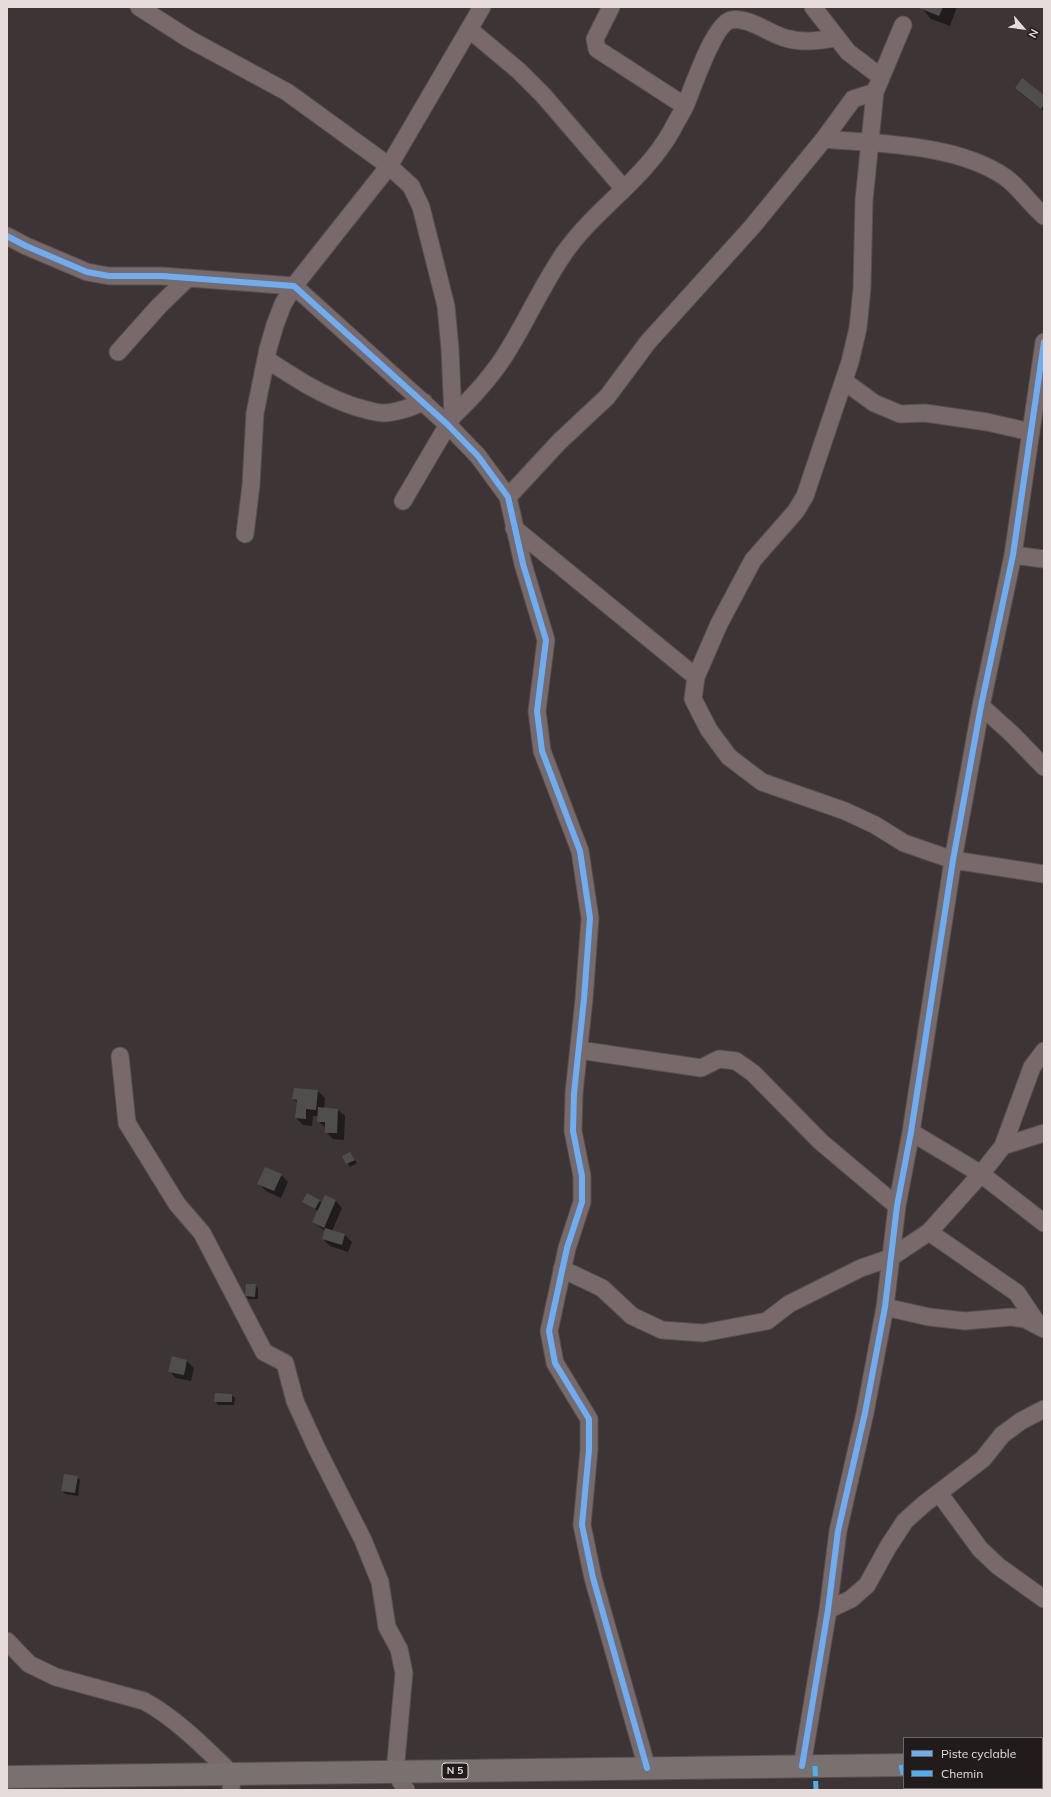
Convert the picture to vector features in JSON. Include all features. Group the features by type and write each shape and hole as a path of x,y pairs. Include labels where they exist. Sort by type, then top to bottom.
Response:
{"highway":[{"name":"N 5","path":"7,1777 231,1782 395,1772 903,1765"}],"street":[{"path":"139,7 189,39 287,92 389,166 411,186 420,207 446,306 450,349 450,420"},
{"path":"245,534 251,485 255,413 266,359 283,304 294,286 389,166 482,7"},
{"path":"611,7 595,39 597,49 685,106"},
{"path":"812,7 835,38 878,84"},
{"path":"403,501 450,420 488,379 510,347 565,252 587,225 645,169 667,139 685,106 708,50 722,26 731,20 746,22 783,38 796,41 810,42 835,38"},
{"path":"903,25 878,84 869,143 864,200 861,304 858,328 844,381 805,496 796,511 753,560 719,624 696,677 693,699 709,730 729,757 762,782 845,811 904,843 953,860 1044,874"},
{"path":"469,29 519,71 543,95 624,189"},
{"path":"508,497 559,442 607,397 648,342 752,227 824,139 852,99 878,84"},
{"path":"824,139 926,147 980,164 1005,178 1044,216"},
{"path":"7,236 26,246 87,272 109,276 188,278 294,286 424,402 450,420 508,497 514,528 546,640 537,711 542,751 580,851 590,918 574,1093 573,1131 582,1176 582,1202 567,1248 549,1331 555,1363 589,1419 589,1450 582,1525 592,1578 647,1768"},
{"path":"118,352 159,306 188,278"},
{"path":"802,1766 828,1610 838,1531 865,1413 885,1308 897,1206 911,1132 953,860 981,706 1013,555 1036,428 1043,352"},
{"path":"266,359 310,388 335,401 362,409 382,413 400,411 424,402"},
{"path":"844,381 874,404 900,414 925,413 1036,428"},
{"path":"514,528 696,677"},
{"path":"1013,555 1044,559"},
{"path":"981,706 1012,734 1044,767"},
{"path":"579,1050 701,1068 719,1059 736,1061 753,1073 821,1142 897,1206"},
{"path":"562,1269 602,1288 632,1316 662,1330 703,1333 767,1321 789,1304 861,1268 890,1258 929,1232 981,1174 1003,1146 1032,1067 1044,1051"},
{"path":"120,1056 127,1123 177,1204 202,1233 264,1352 285,1363 295,1400 316,1447 363,1540 380,1582 388,1627 399,1648 404,1672 395,1772 406,1790"},
{"path":"911,1132 981,1174 1044,1223"},
{"path":"1003,1146 1044,1133"},
{"path":"929,1232 1017,1293 1042,1327"},
{"path":"885,1308 929,1317 965,1321 1011,1317 1025,1319 1042,1327"},
{"path":"828,1610 851,1599 867,1585 888,1547 905,1521 924,1504 983,1459 1002,1435 1021,1421 1044,1409"},
{"path":"939,1493 980,1549 998,1566 1044,1599"},
{"path":"7,1641 29,1664 56,1677 144,1701 154,1707 192,1737 231,1782"}],"building":[{"path":"943,7 939,16 919,8"},
{"path":"1022,78 1044,95 1044,105 1041,109 1015,88"},
{"path":"294,1088 318,1090 316,1110 306,1109 306,1119 295,1118 297,1100 292,1099"},
{"path":"318,1107 338,1109 337,1133 325,1133 325,1122 317,1122"},
{"path":"350,1152 355,1160 346,1164 342,1156"},
{"path":"265,1167 282,1174 274,1191 257,1184"},
{"path":"307,1193 320,1200 315,1209 302,1202"},
{"path":"325,1195 336,1200 324,1228 312,1222"},
{"path":"325,1228 345,1234 342,1245 322,1239"},
{"path":"246,1284 256,1284 255,1297 245,1296"},
{"path":"172,1356 187,1360 184,1375 168,1372"},
{"path":"215,1393 232,1394 232,1402 214,1402"},
{"path":"64,1474 78,1476 75,1493 61,1491"}],"marked path":[{"path":"901,1765 903,1774"},
{"path":"815,1766 816,1790"}],"cycle path":[{"path":"7,236 26,246 87,272 109,276 162,276 294,286 447,424 478,456 508,497 523,564 546,640 537,711 542,751 580,851 590,918 584,999 574,1093 573,1131 582,1176 582,1202 567,1248 549,1331 555,1363 589,1419 589,1450 582,1525 593,1578 647,1768"},
{"path":"802,1766 828,1610 838,1531 865,1413 885,1307 897,1206 911,1132 953,860 981,706 1013,555 1044,342"}]}
